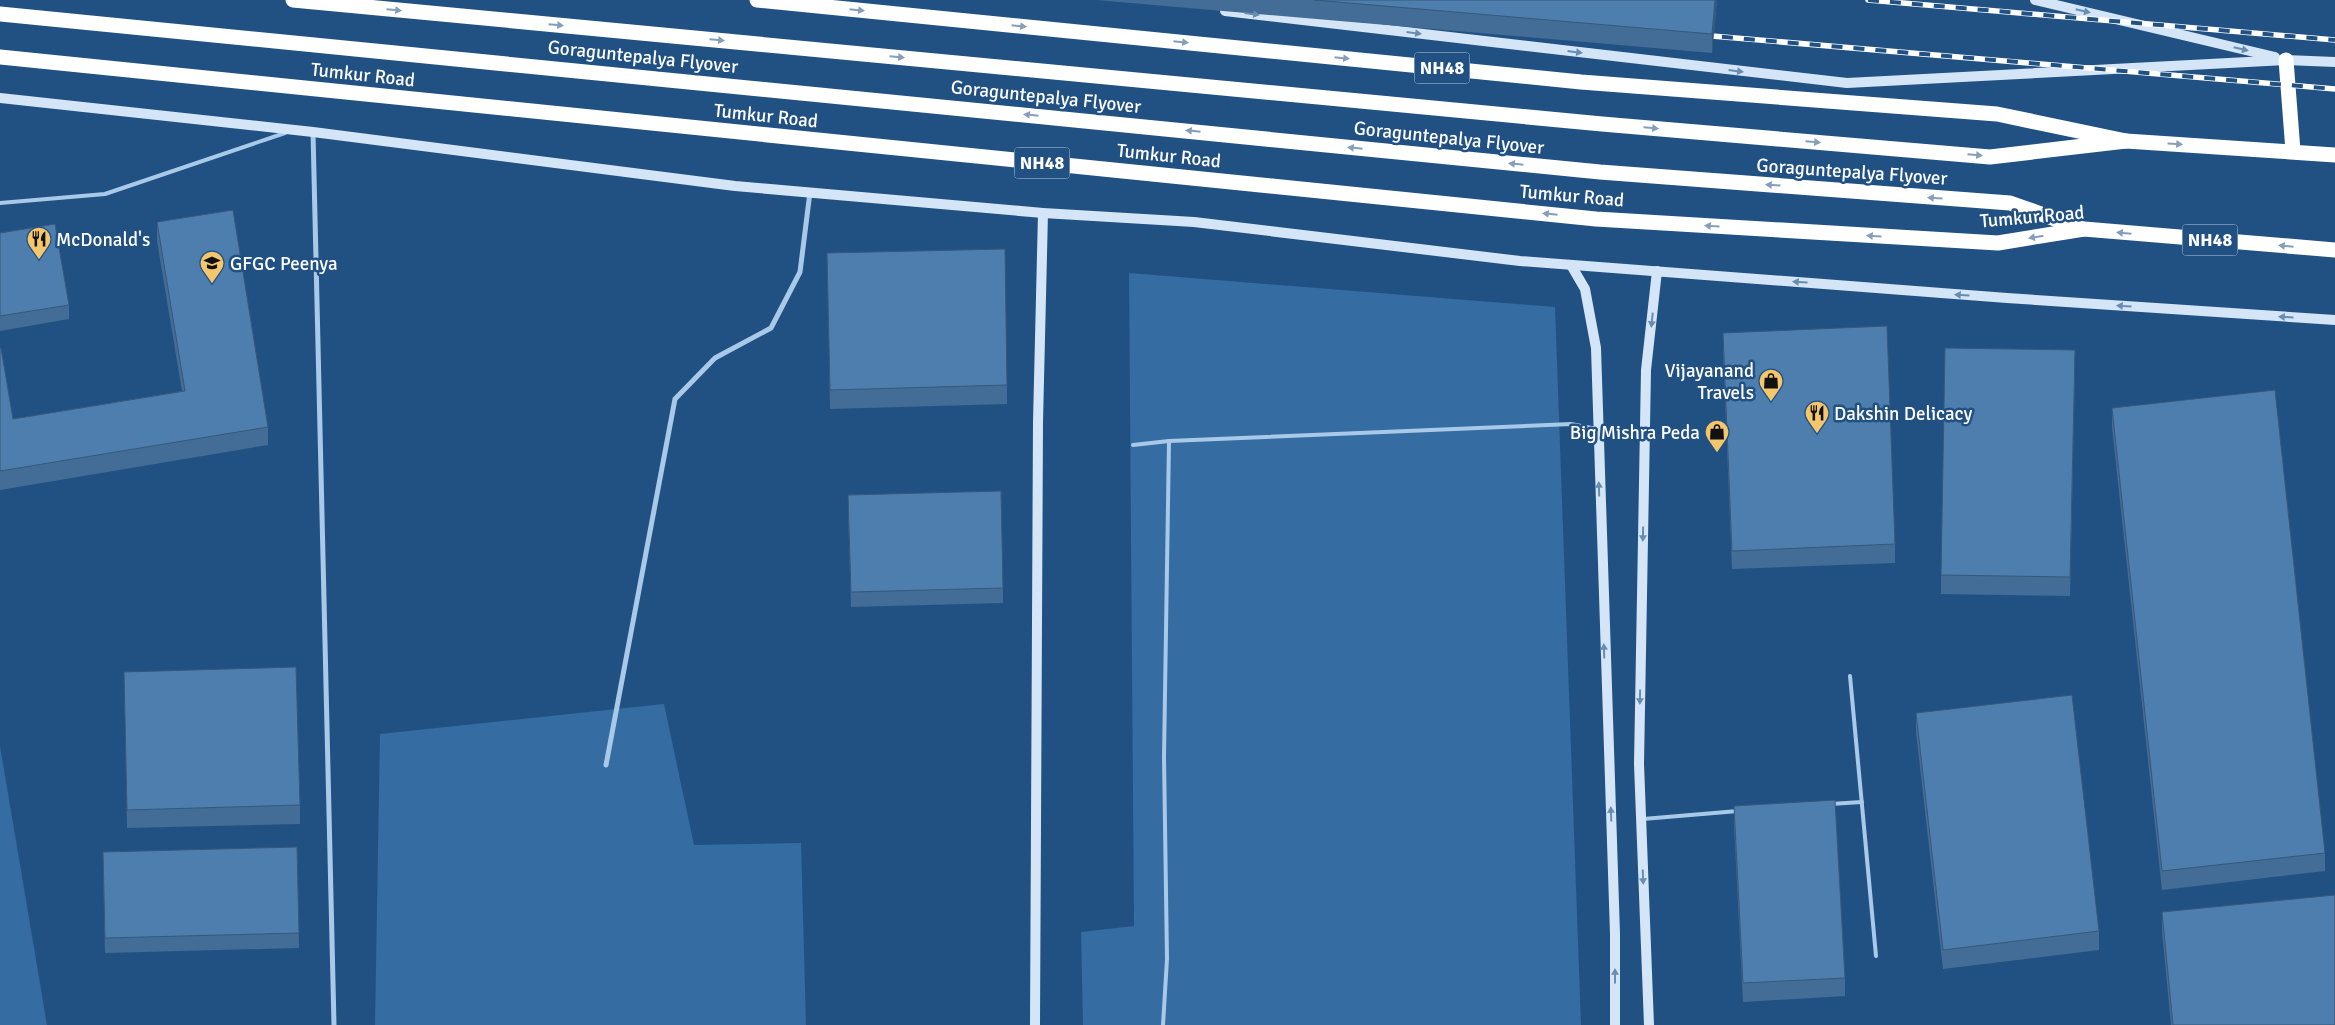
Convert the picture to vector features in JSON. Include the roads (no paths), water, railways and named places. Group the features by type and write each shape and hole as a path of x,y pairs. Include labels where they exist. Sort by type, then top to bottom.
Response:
{"highway":[{"name":"Goraguntepalya Flyover","path":"293,0 1602,124 1990,156 2126,141"},
{"name":"NH48","path":"757,0 1581,82 1997,114 2126,141 2335,154"},
{"name":"Goraguntepalya Flyover","path":"0,14 1600,172 2010,203 2084,229"},
{"name":"Tumkur Road","path":"0,57 1596,219 1998,243 2084,229 2335,250"},
{"path":"2286,60 2293,151"}],"street":[{"path":"2036,0 2286,60"},
{"path":"1212,9 1599,50 1847,84 2286,60 2335,62"},
{"path":"0,98 289,131 313,132 735,186 1043,213 1194,222 1571,265 2335,320"},
{"path":"313,132 334,1025"},
{"path":"606,765 675,399 715,358 771,328 800,272 810,192"},
{"path":"1035,1025 1038,422 1043,213"},
{"path":"1571,265 1585,289 1596,348 1597,429 1615,934 1615,1025"},
{"path":"1649,1025 1639,764 1646,370 1657,271"}],"lane":[{"path":"0,203 105,194 289,131"},
{"path":"1133,445 1169,440 1571,424 1597,429"},
{"path":"1163,1025 1167,960 1164,757 1169,440"},
{"path":"1850,676 1876,956"},
{"path":"1824,805 1862,802"},
{"path":"1641,819 1747,811"}],"railway":[{"path":"1868,0 2335,40"},
{"path":"1700,35 2335,89"}],"place":[{"name":"McDonald's","path":"39,260"},
{"name":"GFGC Peenya","path":"212,284"},
{"name":"Vijayanand Travels","path":"1771,402"},
{"name":"Dakshin Delicacy","path":"1817,434"},
{"name":"Big Mishra Peda","path":"1717,453"}]}
